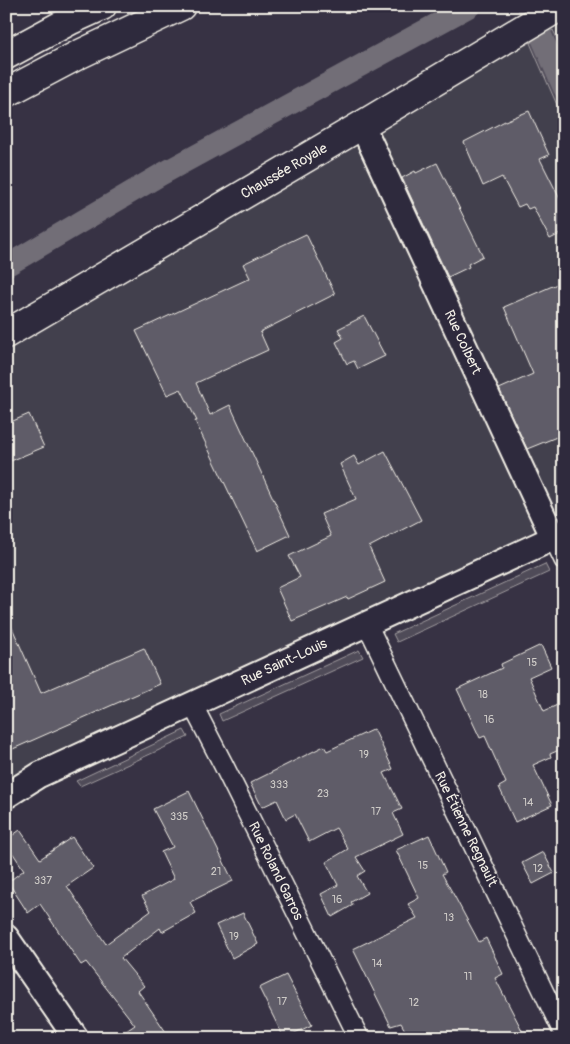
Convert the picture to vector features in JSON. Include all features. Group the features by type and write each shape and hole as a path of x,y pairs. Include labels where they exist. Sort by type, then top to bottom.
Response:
{"main road":[{"path":"6,55 102,6"},
{"path":"6,93 78,55 180,6"},
{"name":"Chaussée Royale","path":"6,334 561,6"}],"street":[{"name":"Rue Colbert","path":"362,125 558,535 564,560"},
{"name":"Rue Saint-Louis","path":"6,796 39,775 558,535"},
{"name":"Rue Étienne Regnault","path":"367,624 564,1034"},
{"name":"Rue Roland Garros","path":"192,704 359,1038"},
{"path":"6,937 76,1038"}],"shaded area":[{"path":"564,6 564,533 6,796 6,332"},
{"path":"553,30 564,53 564,121 530,43"},
{"path":"545,564 549,572 397,642 393,634"},
{"path":"359,650 363,657 222,721 219,714"},
{"path":"184,730 188,737 80,786 76,781"}],"building":[{"path":"529,111 549,155 540,159 564,207 564,232 550,239 533,207 528,209 525,204 518,207 502,177 483,186 464,142"},
{"path":"437,163 483,256 468,264 469,267 448,277 402,178"},
{"path":"306,234 335,294 260,332 268,350 196,383 210,415 230,405 290,535 257,551 181,389 167,395 136,331 250,278 243,264"},
{"path":"564,281 564,434 527,449 499,389 533,374 504,307"},
{"path":"364,316 385,356 358,369 354,361 347,364 336,342 343,338 338,329"},
{"path":"29,414 44,447 6,463 6,424"},
{"path":"385,451 421,520 369,547 385,582 292,621 277,588 300,577 289,556 331,536 321,514 356,499 340,464 354,456 359,465"},
{"path":"6,614 41,693 144,648 160,684 6,752"},
{"path":"541,645 551,667 529,677 544,711 564,702 564,748 550,754 551,757 533,765 552,805 515,822 499,787 506,783 485,736 480,738 457,689 502,668 501,664"},
{"path":"374,729 393,769 384,773 402,809 393,813 403,834 356,857 365,871 357,876 367,893 351,902 353,905 332,917 321,894 338,885 326,862 348,849 336,828 309,842 295,814 286,819 277,800 262,807 250,783 324,746 327,751"},
{"path":"189,791 233,881 190,902 196,913 162,932 160,928 121,958 144,986 138,991 170,1038 116,1038 135,1025 86,962 81,965 40,904 28,913 8,882 24,870 6,843 6,840 20,830 40,859 72,837 93,868 67,886 106,944 151,911 142,896 174,879 161,852 173,847 153,809"},
{"path":"429,835 446,872 442,874 479,942 486,938 503,974 495,978 526,1038 409,1038 401,1023 391,1026 353,949 417,918 408,904 419,898 396,850"},
{"path":"543,852 554,873 533,884 522,863"},
{"path":"243,913 258,944 232,958 216,925"},
{"path":"286,975 312,1025 284,1038 259,988"}],"waterway":[{"path":"6,266 162,174 470,6"},
{"path":"528,6 564,88"}]}
